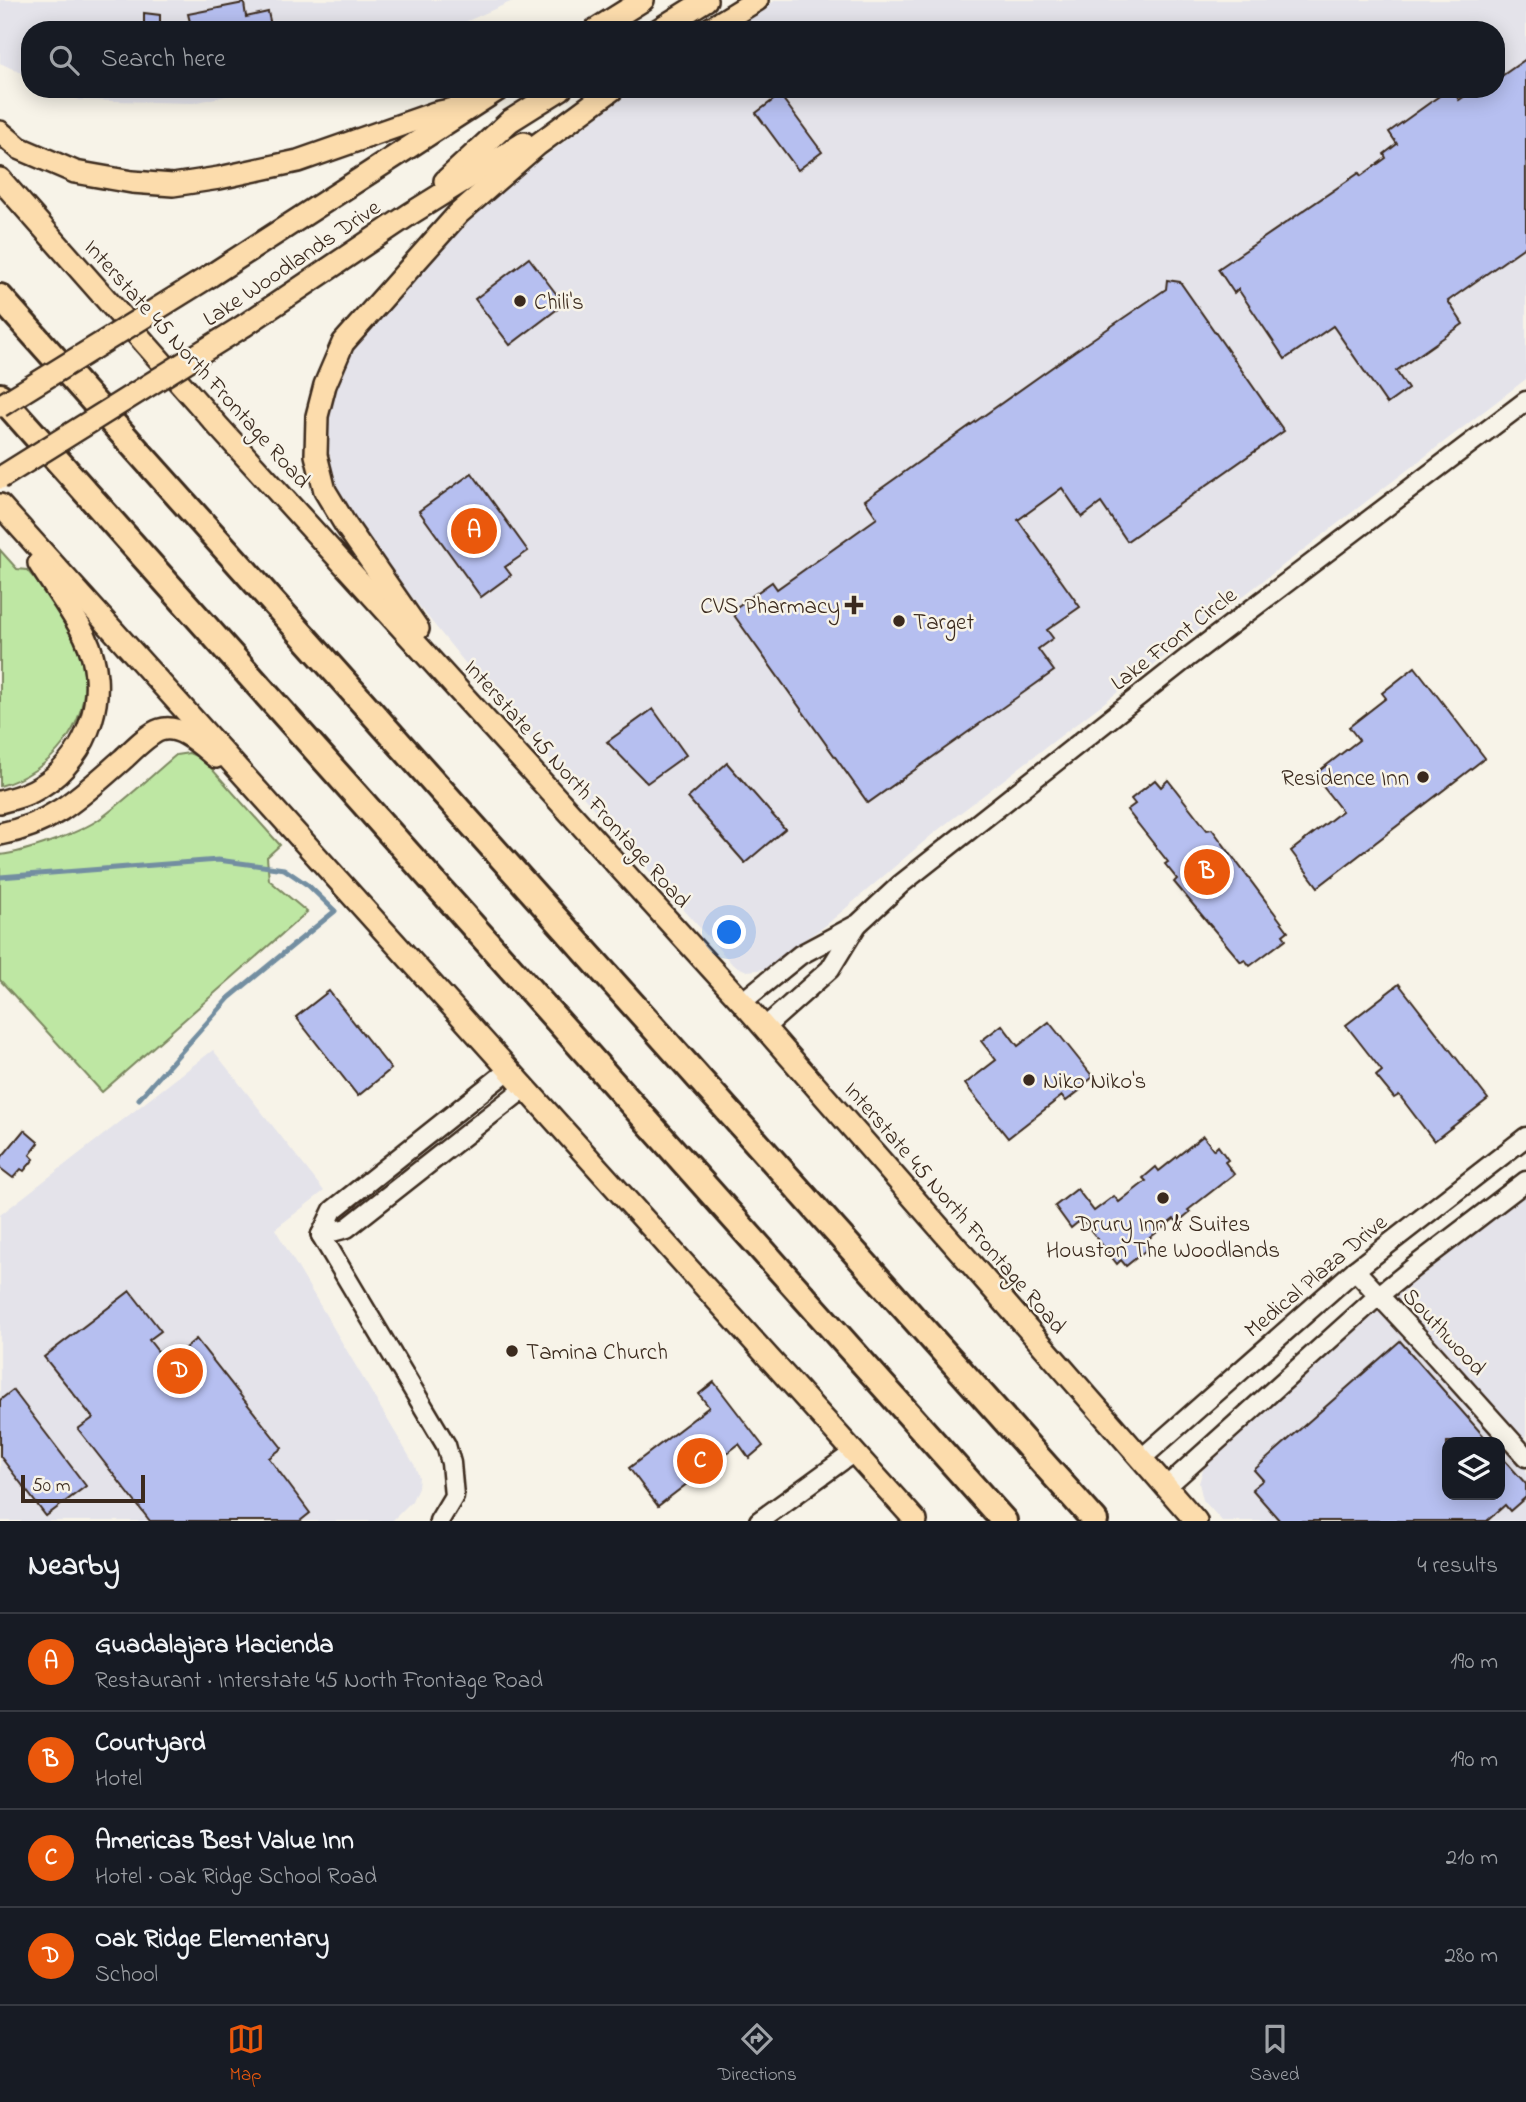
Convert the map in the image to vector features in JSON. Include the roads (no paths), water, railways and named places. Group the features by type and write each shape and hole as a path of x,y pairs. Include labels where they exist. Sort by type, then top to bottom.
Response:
{"highway":[{"path":"0,297 1095,1521"},
{"path":"0,396 1004,1521"}],"main road":[{"path":"609,21 643,0"},
{"path":"672,21 706,0"},
{"path":"723,21 757,0"},
{"name":"Lake Woodlands Drive","path":"0,407 210,276 484,98"},
{"path":"410,214 510,121 547,98"},
{"name":"Lake Woodlands Drive","path":"0,478 245,325 410,214 597,98"},
{"path":"465,697 325,491 316,455 317,416 325,384 343,343 422,253 458,215 537,145 600,98"},
{"path":"0,132 19,148 75,172 132,182 173,185 298,161 435,113 473,105"},
{"name":"Interstate 45 North Frontage Road","path":"0,179 218,426 742,1002 1196,1521"},
{"path":"5,510 916,1521"},
{"path":"0,802 24,796 61,771 79,751 90,726 96,701 96,675 85,636 5,510"},
{"path":"0,834 41,822 75,802 140,743 161,729 180,731 249,780"}],"street":[{"name":"Lake Front Circle","path":"742,1002 800,955 858,924 901,884 1187,659 1526,401"},
{"name":"Lake Front Circle","path":"764,1028 830,969 858,924"},
{"path":"321,1234 333,1210 510,1069"},
{"path":"321,1234 347,1228 526,1087"},
{"name":"Medical Plaza Drive","path":"1142,1458 1355,1270 1526,1137"},
{"path":"1166,1487 1378,1296 1526,1181"},
{"path":"321,1234 446,1445 451,1463 454,1496 439,1521"},
{"name":"Southwood","path":"1355,1270 1526,1457"},
{"path":"759,1521 854,1452"}],"waterway":[{"path":"0,877 218,860 284,869 309,886 335,911 229,998 139,1099"}],"place":[{"name":"Chili's","path":"520,301"},
{"name":"Guadalajara Hacienda","path":"474,531"},
{"name":"CVS Pharmacy","path":"854,605"},
{"name":"Target","path":"899,621"},
{"name":"Residence Inn","path":"1423,777"},
{"name":"Courtyard","path":"1207,872"},
{"name":"Niko Niko's","path":"1029,1080"},
{"name":"Drury Inn & Suites Houston The Woodlands","path":"1163,1198"},
{"name":"Tamina Church","path":"512,1351"},
{"name":"Oak Ridge Elementary","path":"180,1371"},
{"name":"Americas Best Value Inn","path":"700,1461"}]}
